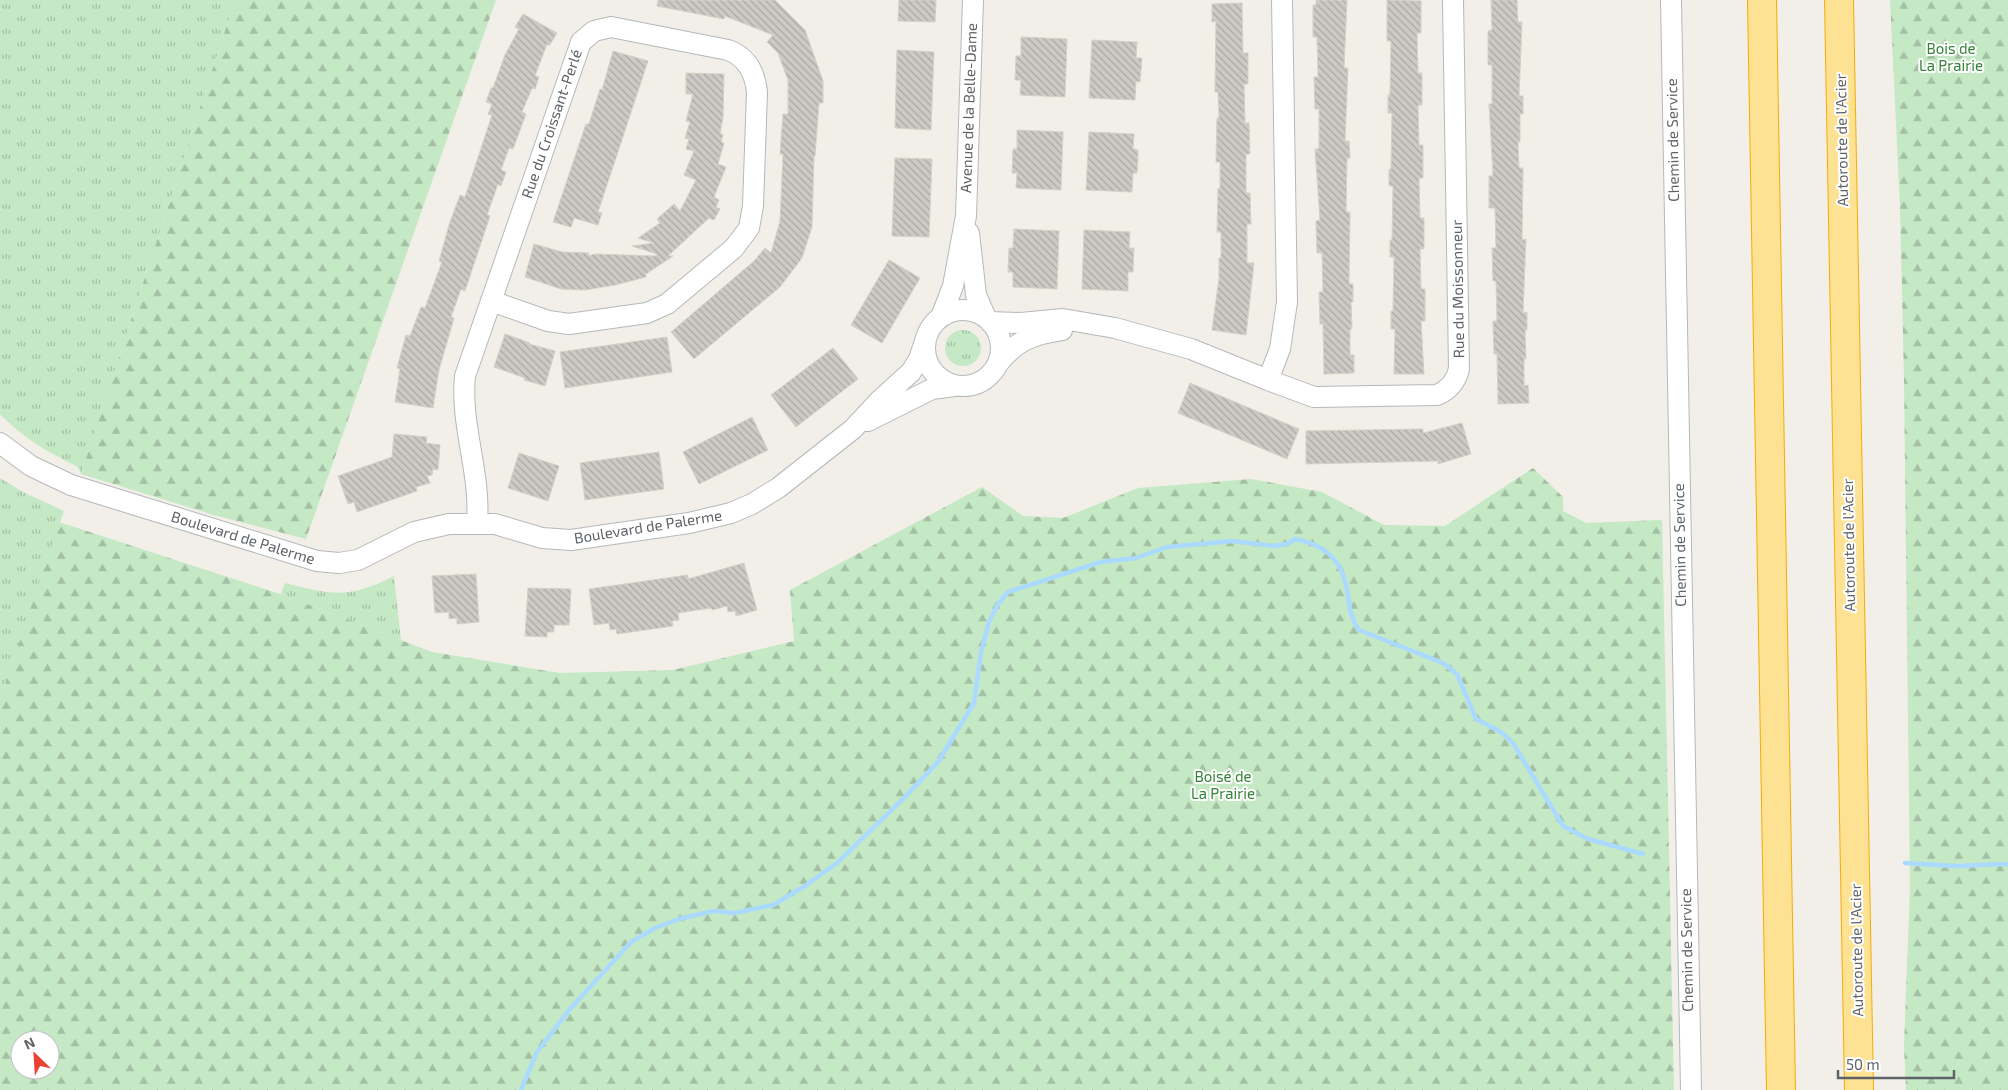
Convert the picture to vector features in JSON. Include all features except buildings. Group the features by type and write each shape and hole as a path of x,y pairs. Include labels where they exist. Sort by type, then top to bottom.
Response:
{"highway":[{"path":"1762,0 1781,1090"},
{"name":"Autoroute de l'Acier","path":"1839,0 1859,1090"}],"street":[{"name":"Avenue de la Belle-Dame","path":"941,317 953,286 966,216 973,0"},
{"path":"1268,380 1280,349 1287,302 1282,0"},
{"name":"Rue du Moissonneur","path":"988,320 1021,323 1056,319 1094,324 1176,344 1314,397 1429,396 1443,393 1457,377 1459,370 1453,0"},
{"name":"Chemin de Service","path":"1671,0 1691,1090"},
{"name":"Rue du Croissant-Perlé","path":"477,522 478,493 466,418 464,386 468,366 577,49 587,36 604,27 611,26 728,50 738,54 744,60 754,75 756,92 753,206 749,228 734,248 667,304 647,313 559,323 491,301"},
{"name":"Avenue de la Belle-Dame","path":"966,216 976,295 988,320"},
{"path":"964,310 975,312 988,320 997,331 1001,354 992,373 976,384 954,386 942,381 932,372 926,361 924,348 927,335 941,317 964,310"},
{"name":"Rue du Moissonneur","path":"997,365 1008,350 1026,339 1053,331 1094,324"},
{"name":"Boulevard de Palerme","path":"0,443 31,466 71,485 317,561 339,563 358,560 422,529 440,525 477,522 510,528 542,538 571,540 720,516 760,500 790,479 853,429 879,401 911,372 919,359 927,335"},
{"name":"Boulevard de Palerme","path":"853,429 932,389 954,386"}],"green space":[{"path":"0,0 235,0 81,474 78,467 36,444 0,414"},
{"path":"235,0 496,0 306,539 214,515 81,474"},
{"name":"Bois de La Prairie","path":"1890,0 2008,0 2008,1090 1906,1090 1904,1046 1910,888 1904,379 1900,206"},
{"path":"963,330 970,331 976,335 980,341 980,355 976,361 970,365 963,366 956,365 950,361 946,355 945,348 946,341 950,335 956,331"},
{"name":"Boisé de La Prairie","path":"1533,468 1563,497 1563,511 1586,523 1662,520 1674,1090 0,1090 0,701 59,522 289,597 432,652 560,673 673,670 794,641 790,590 982,487 1023,516 1063,518 1138,488 1251,479 1322,492 1384,525 1445,526"},
{"path":"0,478 23,492 64,511 0,701"},
{"path":"394,576 401,640 281,594 285,583 340,593 365,588"}],"waterway":[{"path":"521,1090 537,1052 570,1009 631,942 655,928 679,919 714,911 735,913 773,905 805,886 837,863 904,798 938,762 974,703 981,652 989,622 998,604 1008,592 1101,562 1136,558 1167,547 1233,541 1274,546 1287,544 1295,539 1321,548 1334,559 1343,575 1351,614 1359,630 1443,663 1457,674 1476,719 1501,732 1513,743 1563,826 1588,839 1643,854"},
{"path":"1905,863 1955,866 2008,864"}]}
